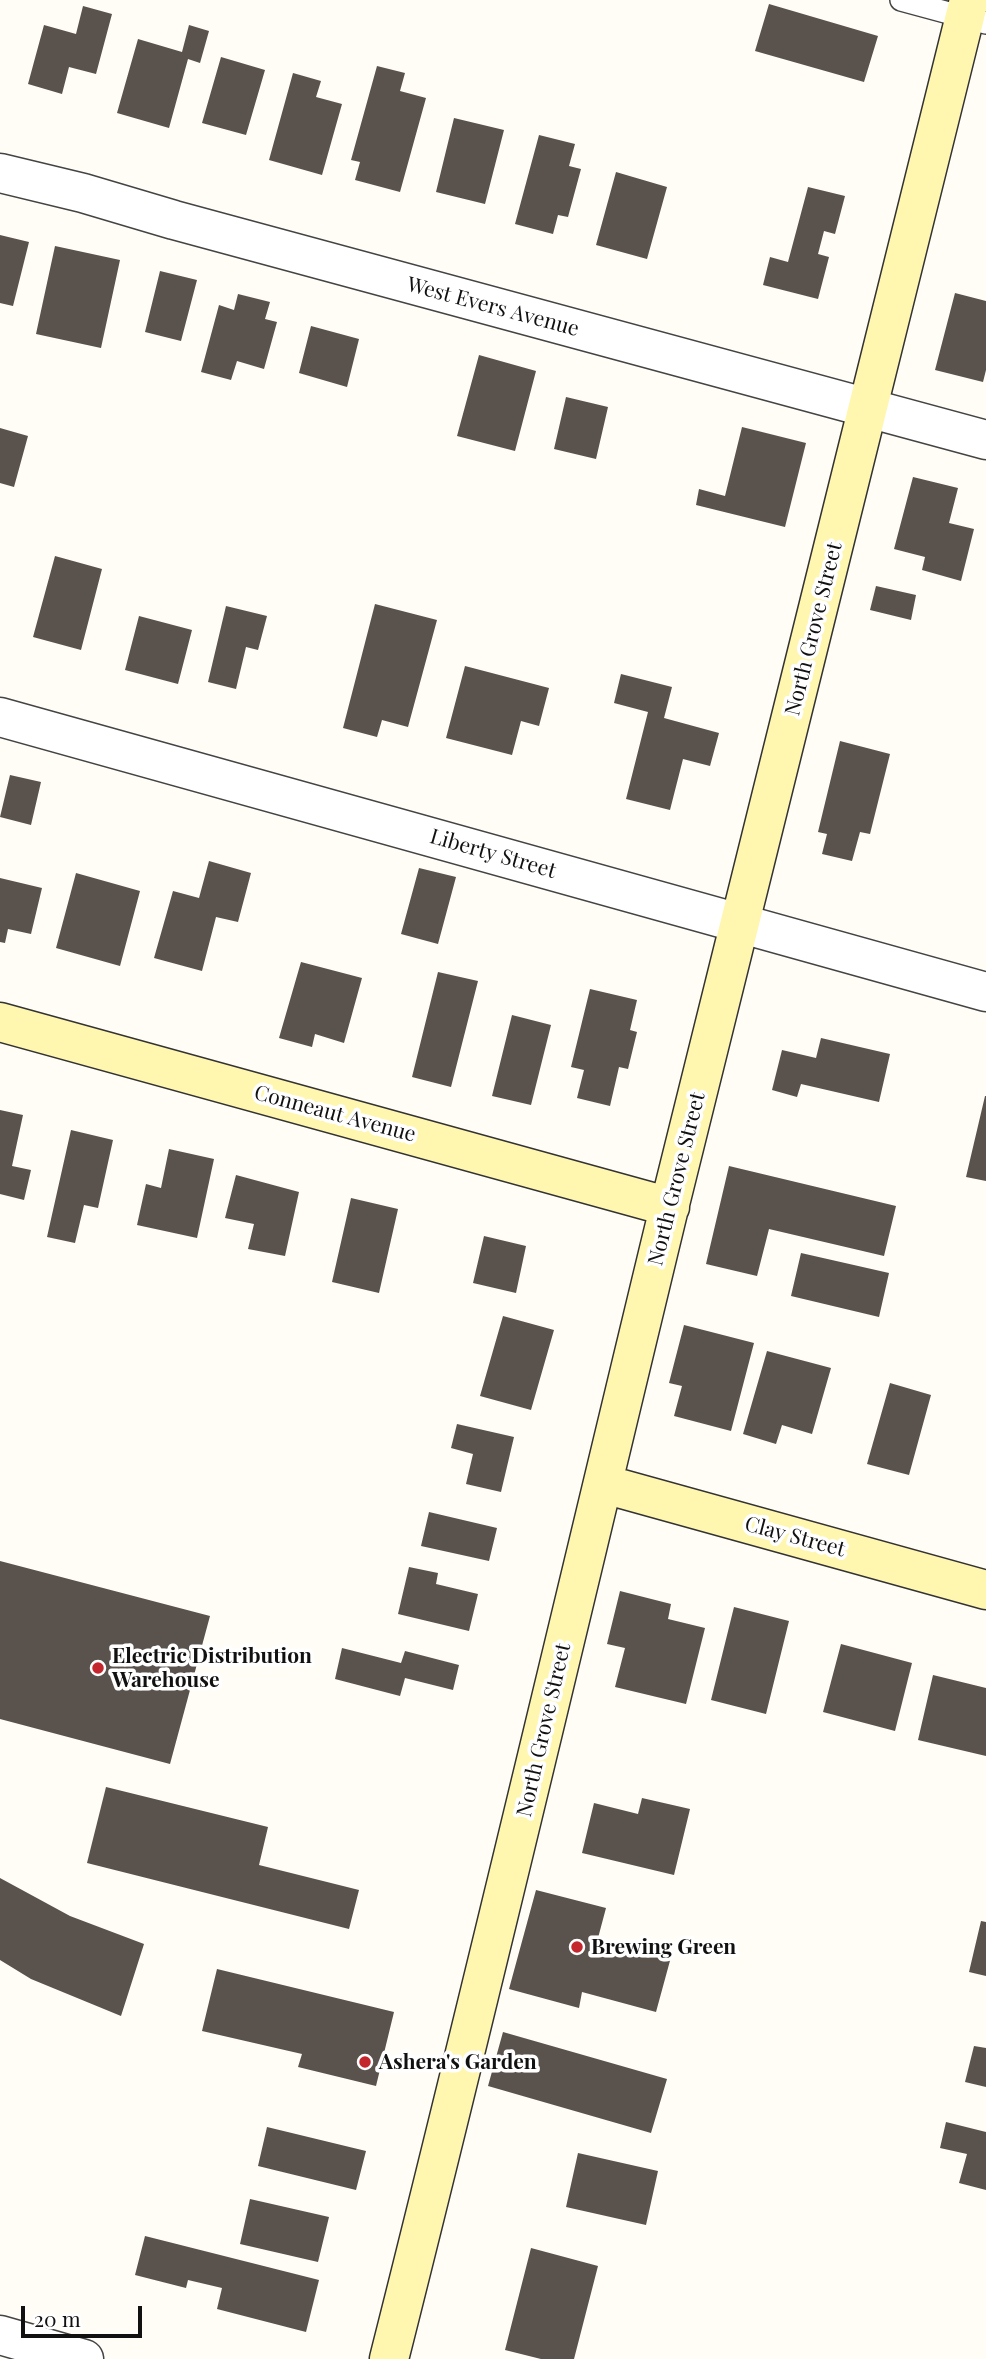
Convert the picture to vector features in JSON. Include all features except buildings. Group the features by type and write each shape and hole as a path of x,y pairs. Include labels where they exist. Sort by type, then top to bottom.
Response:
{"street":[{"name":"North Grove Street","path":"389,2359 479,2004 546,1717 741,922 870,409 974,13"},
{"name":"West Evers Avenue","path":"0,173 83,193 187,224 986,440"},
{"name":"Liberty Street","path":"0,717 986,992"},
{"name":"Conneaut Avenue","path":"0,1022 670,1207"},
{"name":"Clay Street","path":"604,1484 986,1590"},
{"path":"0,2335 84,2359"}],"lane":[{"path":"901,0 974,13"}],"place":[{"name":"Electric Distribution Warehouse","path":"98,1668"},
{"name":"Brewing Green","path":"577,1947"},
{"name":"Ashera's Garden","path":"365,2062"}]}
